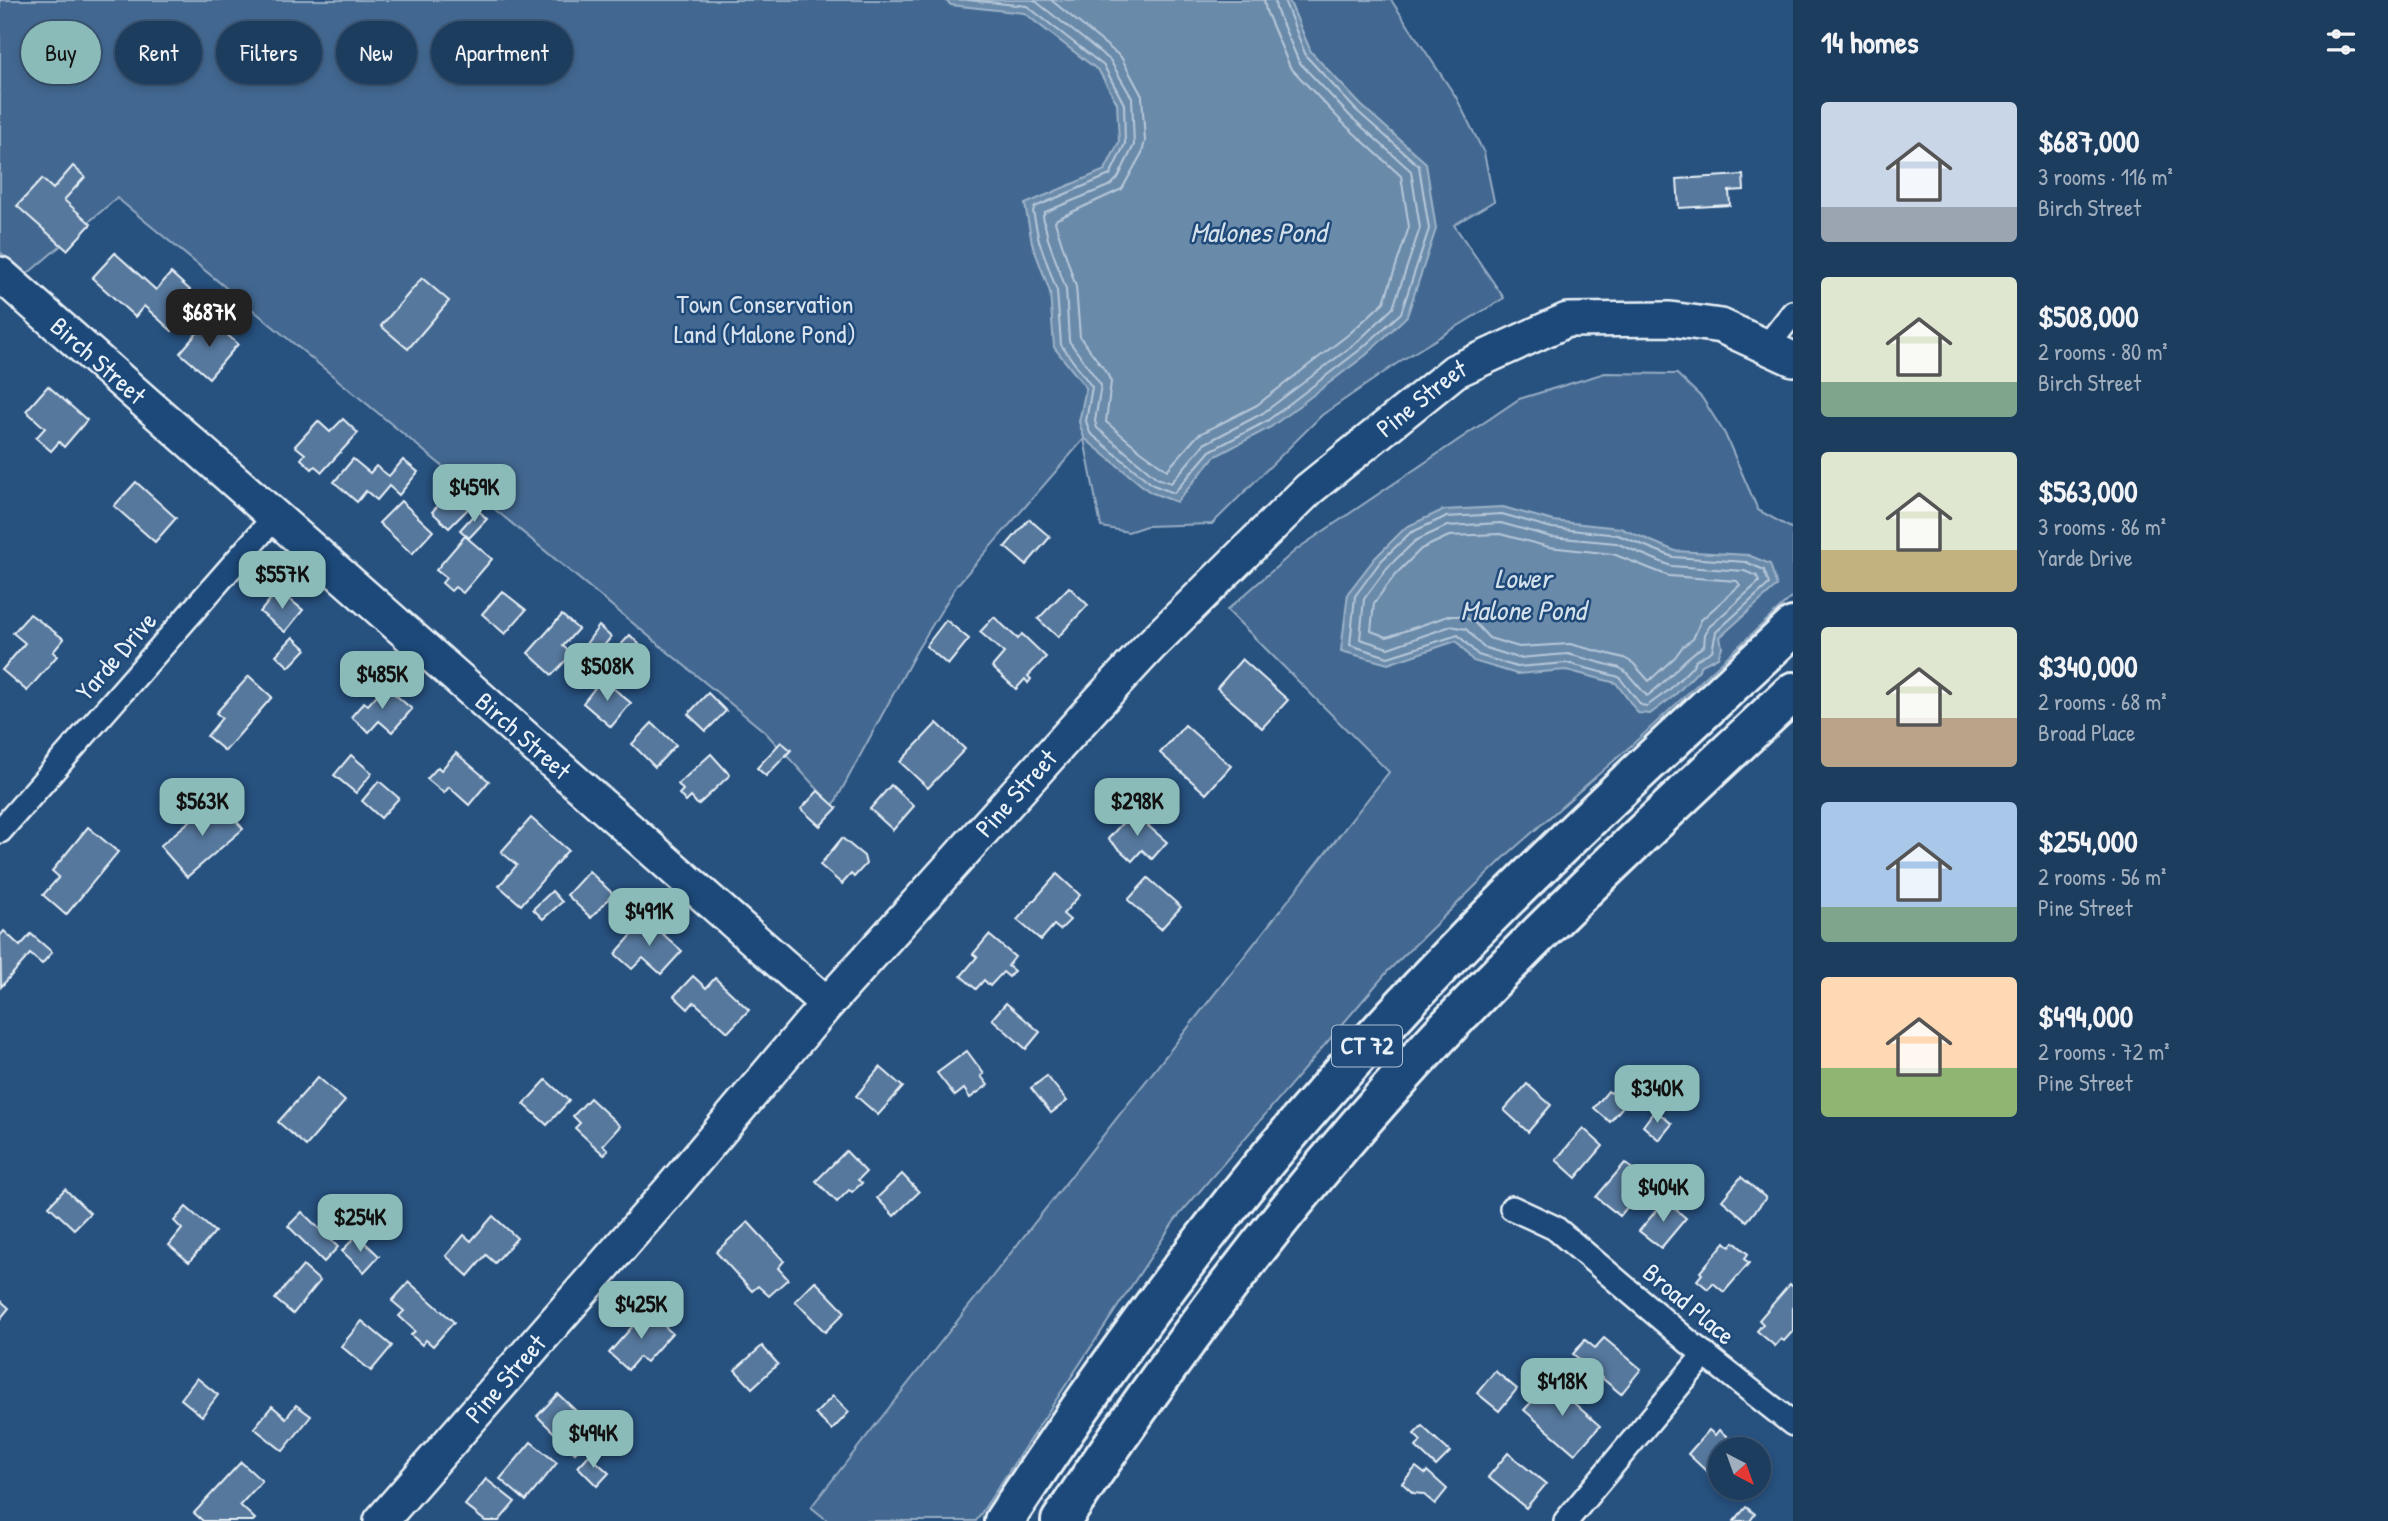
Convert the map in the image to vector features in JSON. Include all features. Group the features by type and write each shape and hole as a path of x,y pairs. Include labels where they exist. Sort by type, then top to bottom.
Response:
{"highway":[{"name":"CT 72","path":"1004,1521 1143,1319 1225,1211 1311,1109 1401,1008 1497,909 1793,627"},
{"name":"CT 72","path":"1061,1521 1183,1344 1262,1241 1347,1139 1435,1040 1527,945 1793,692"}],"main road":[{"name":"Birch Street","path":"0,274 827,1004"},
{"name":"Pine Street","path":"383,1520 671,1189 827,1004 1149,647 1308,489 1455,371 1567,320 1670,319 1721,326 1780,353"}],"street":[{"path":"1780,353 1793,313"},
{"name":"Yarde Drive","path":"0,831 274,518"},
{"name":"Broad Place","path":"1512,1208 1555,1228 1793,1424"},
{"path":"1566,1521 1705,1354"}],"green space":[{"name":"Town Conservation Land (Malone Pond)","path":"0,0 1391,0 1456,97 1484,153 1494,201 1454,225 1504,298 1402,360 1322,415 1212,524 1146,526 1128,532 1101,527 1084,439 957,585 917,650 833,806 765,732 117,198 26,275 0,252"},
{"path":"1605,373 1677,374 1702,398 1725,434 1758,510 1793,529 1793,596 1633,744 1509,853 1388,971 1175,1220 976,1521 828,1521 811,1507 1389,772 1227,610 1297,549 1519,399"}],"water":[{"name":"Malones Pond","path":"945,0 1289,0 1311,52 1361,105 1426,163 1436,229 1407,316 1366,355 1271,427 1214,457 1177,502 1150,492 1084,438 1079,422 1086,388 1054,347 1050,292 1032,243 1025,204 1105,170 1119,142 1117,103 1099,71 1024,13 951,5"},
{"name":"Lower Malone Pond","path":"1503,507 1553,521 1620,528 1675,551 1748,555 1770,564 1777,586 1720,637 1722,647 1718,657 1700,666 1674,696 1650,714 1638,713 1616,683 1566,670 1517,674 1473,661 1456,641 1388,664 1341,651 1348,593 1375,558 1406,527 1443,510"}],"building":[{"path":"73,166 85,177 64,200 91,224 67,250 17,206 42,179 53,189"},
{"path":"1743,175 1744,190 1729,191 1730,205 1679,208 1677,179"},
{"path":"115,253 156,290 171,273 200,299 172,331 144,306 135,317 92,278"},
{"path":"422,278 449,301 408,349 381,326"},
{"path":"209,319 238,344 209,378 180,353"},
{"path":"48,386 87,420 64,447 59,442 51,451 36,438 45,428 26,411"},
{"path":"343,419 358,433 322,472 315,466 312,469 301,459 305,454 295,446 318,421 330,432"},
{"path":"353,459 370,473 376,466 389,476 403,460 418,472 399,495 389,486 377,500 366,491 357,502 334,482"},
{"path":"136,482 176,518 155,542 114,506"},
{"path":"450,492 468,509 449,528 432,512"},
{"path":"401,501 433,531 412,554 379,523"},
{"path":"478,510 487,519 469,538 460,530"},
{"path":"1029,519 1050,537 1026,565 1005,547"},
{"path":"465,536 492,559 463,593 455,587 451,591 442,583 446,578 436,570"},
{"path":"1069,587 1088,605 1058,637 1038,619"},
{"path":"278,590 303,610 285,632 260,612"},
{"path":"502,591 526,610 505,634 482,614"},
{"path":"30,614 64,639 53,652 57,656 27,691 2,670 25,643 13,633"},
{"path":"562,615 578,629 563,646 572,654 552,675 528,653"},
{"path":"994,617 1018,639 1022,634 1046,657 1028,676 1031,679 1028,683 1025,679 1016,689 992,667 1004,653 980,632"},
{"path":"946,620 969,639 948,665 926,646"},
{"path":"599,626 611,637 598,653 586,644"},
{"path":"630,635 639,644 614,671 605,662"},
{"path":"293,637 306,649 289,667 276,655"},
{"path":"1242,659 1288,700 1262,728 1217,688"},
{"path":"249,676 272,697 225,751 207,736 222,718 216,713"},
{"path":"602,679 631,703 611,727 583,703"},
{"path":"385,686 412,709 392,732 379,721 369,732 351,717 364,702 368,705"},
{"path":"708,693 726,711 706,731 688,714"},
{"path":"652,723 676,745 655,767 632,744"},
{"path":"937,723 965,749 928,788 900,762"},
{"path":"1185,725 1231,766 1206,794 1160,753"},
{"path":"781,742 791,750 766,776 757,768"},
{"path":"456,753 489,781 469,805 449,787 444,793 427,779 438,767 441,770"},
{"path":"711,754 730,775 698,805 691,797 686,802 679,794 683,790 678,784"},
{"path":"351,755 372,773 356,793 334,775"},
{"path":"379,781 399,798 381,818 362,801"},
{"path":"891,785 914,806 893,830 870,809"},
{"path":"818,791 837,808 820,826 801,809"},
{"path":"217,798 243,829 187,877 160,846"},
{"path":"1132,812 1167,842 1152,859 1142,850 1132,861 1108,839"},
{"path":"531,818 568,850 521,905 499,886 517,865 501,852"},
{"path":"88,827 118,852 66,915 43,895 59,877 52,871"},
{"path":"842,838 864,856 866,864 854,877 851,874 842,884 820,865"},
{"path":"589,871 613,894 591,918 567,895"},
{"path":"1057,874 1080,895 1063,914 1070,920 1060,930 1054,925 1041,940 1017,920"},
{"path":"1148,878 1181,907 1161,929 1128,900"},
{"path":"552,891 562,902 543,919 533,909"},
{"path":"646,919 682,951 661,974 643,958 632,969 615,954"},
{"path":"4,931 20,946 31,934 52,952 42,964 30,954 1,987 0,936"},
{"path":"989,935 1015,957 1008,966 1014,971 1009,977 1003,972 990,986 984,980 976,989 961,976 977,957 973,954"},
{"path":"693,976 706,988 715,978 749,1010 728,1032 694,1002 688,1009 674,996"},
{"path":"1006,1003 1040,1032 1026,1049 992,1019"},
{"path":"967,1051 984,1074 981,1076 988,1085 970,1098 964,1089 955,1096 937,1073"},
{"path":"880,1067 903,1087 878,1115 856,1096"},
{"path":"1047,1076 1067,1101 1051,1113 1031,1088"},
{"path":"318,1077 345,1101 306,1146 278,1122"},
{"path":"546,1080 569,1101 547,1125 524,1104"},
{"path":"1527,1084 1551,1105 1528,1132 1504,1110"},
{"path":"1619,1084 1627,1091 1620,1100 1625,1104 1610,1122 1594,1108 1608,1091 1611,1093"},
{"path":"590,1098 620,1126 603,1145 608,1150 604,1155 575,1128 580,1123 573,1116"},
{"path":"1655,1110 1672,1124 1659,1140 1643,1126"},
{"path":"1583,1128 1603,1146 1576,1178 1556,1160"},
{"path":"846,1151 866,1172 858,1180 862,1183 852,1192 849,1190 837,1202 816,1181"},
{"path":"1625,1163 1648,1182 1620,1216 1596,1197"},
{"path":"902,1174 919,1192 894,1216 877,1198"},
{"path":"1741,1177 1766,1198 1747,1221 1722,1200"},
{"path":"65,1189 90,1213 74,1229 49,1206"},
{"path":"1665,1200 1686,1218 1661,1248 1639,1231"},
{"path":"186,1207 215,1232 189,1262 169,1245 182,1229 174,1221"},
{"path":"302,1212 338,1247 324,1262 288,1226"},
{"path":"493,1216 517,1238 495,1263 486,1255 468,1276 446,1256 464,1235 471,1241"},
{"path":"748,1222 784,1261 778,1268 788,1279 769,1296 758,1286 752,1291 716,1252"},
{"path":"357,1235 379,1256 364,1272 342,1251"},
{"path":"1725,1242 1730,1247 1734,1242 1748,1254 1744,1259 1749,1263 1724,1292 1713,1283 1708,1289 1697,1280 1702,1274 1700,1272"},
{"path":"303,1266 320,1281 293,1314 275,1299"},
{"path":"815,1281 845,1312 825,1332 795,1301"},
{"path":"409,1282 454,1322 433,1346 426,1340 422,1345 411,1335 415,1331 399,1316 404,1311 392,1301"},
{"path":"1790,1284 1793,1287 1793,1331 1775,1346 1757,1331 1763,1324 1759,1320"},
{"path":"0,1300 9,1308 0,1319"},
{"path":"647,1310 672,1333 646,1362 639,1357 628,1370 609,1353"},
{"path":"362,1321 392,1346 371,1371 341,1346"},
{"path":"1604,1338 1641,1369 1621,1394 1573,1354 1585,1340 1595,1348"},
{"path":"762,1346 778,1364 752,1388 735,1370"},
{"path":"1495,1371 1517,1389 1499,1411 1477,1393"},
{"path":"197,1378 218,1395 202,1416 181,1399"},
{"path":"1550,1382 1600,1426 1575,1454 1524,1410"},
{"path":"558,1394 608,1441 597,1452 586,1441 575,1453 537,1416"},
{"path":"833,1396 849,1412 832,1430 815,1414"},
{"path":"296,1405 311,1416 283,1451 254,1428 272,1406 286,1418"},
{"path":"1422,1426 1450,1452 1436,1466 1416,1447 1421,1441 1414,1434"},
{"path":"1709,1430 1715,1435 1719,1430 1727,1437 1708,1437 1708,1473 1688,1454"},
{"path":"531,1442 557,1463 526,1501 500,1479"},
{"path":"1508,1453 1546,1484 1526,1508 1488,1477"},
{"path":"589,1455 609,1473 597,1486 578,1467"},
{"path":"241,1462 262,1481 240,1505 255,1519 203,1521 194,1513"},
{"path":"1416,1467 1425,1474 1427,1471 1447,1489 1435,1504 1423,1494 1413,1493 1402,1483"},
{"path":"486,1479 515,1502 499,1521 485,1521 465,1505"},
{"path":"1746,1507 1755,1514 1750,1521 1734,1521"}]}
